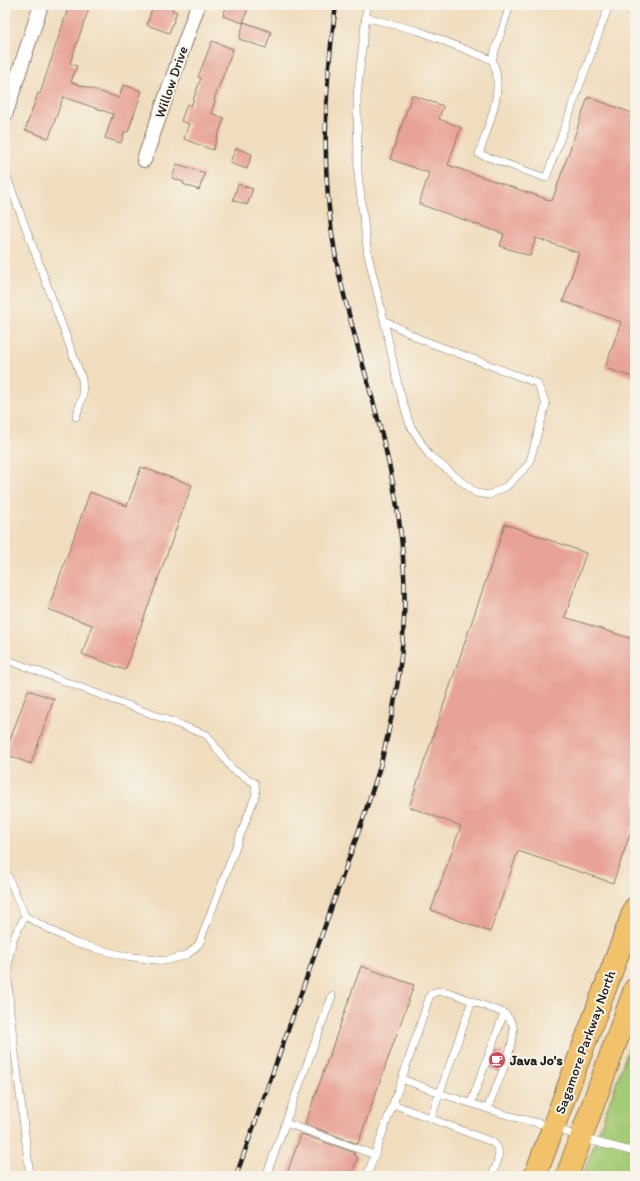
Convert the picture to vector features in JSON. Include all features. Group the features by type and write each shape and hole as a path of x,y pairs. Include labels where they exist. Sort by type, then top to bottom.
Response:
{"main road":[{"name":"Sagamore Parkway North","path":"536,1176 635,908"},
{"name":"Sagamore Parkway North","path":"567,1176 635,989"}],"street":[{"path":"5,115 41,5"},
{"name":"Willow Drive","path":"144,160 198,5"}],"lane":[{"path":"367,5 357,96 358,174 368,255 399,389 410,425 428,455 476,493 489,495 507,486 529,464 546,404 537,383 420,339 384,320"},
{"path":"492,60 510,5"},
{"path":"365,17 419,31 492,60 496,68 498,81 493,112 479,154 546,178 609,5"},
{"path":"613,5 635,12"},
{"path":"5,172 82,379 83,395 76,417"},
{"path":"5,659 207,735 232,769 255,782 256,794 199,944 187,955 165,961 125,956 74,943 25,916 5,870"},
{"path":"25,916 13,939 9,956 8,976 10,1012 30,1176"},
{"path":"368,1176 430,995 434,992 442,990 504,1013 510,1018 513,1026 513,1038 509,1053 487,1109"},
{"path":"266,1176 332,996"},
{"path":"431,1118 472,1001"},
{"path":"472,1104 504,1013"},
{"path":"402,1079 487,1109 554,1127 581,1138 634,1153"},
{"path":"393,1104 492,1142 499,1149 499,1155 492,1176"},
{"path":"286,1123 375,1156"}],"green space":[{"path":"635,1030 635,1176 583,1176"}],"building":[{"path":"69,5 90,5 70,63 77,66 71,82 119,98 123,85 142,91 128,132 125,131 121,143 105,138 113,114 63,97 49,138 25,130 38,93 40,94"},
{"path":"153,5 174,5 172,10 177,12 169,33 147,25"},
{"path":"227,5 249,5 243,23 223,16"},
{"path":"244,22 271,32 266,48 239,39"},
{"path":"212,41 233,49 214,100 211,113 224,118 213,150 184,139 189,124 181,121 187,104 191,106 201,78 198,77"},
{"path":"412,95 443,106 439,119 461,127 448,165 552,201 588,97 635,114 635,378 605,368 621,322 563,301 579,253 536,238 530,256 500,246 504,234 419,204 429,173 390,159"},
{"path":"236,148 252,154 247,169 230,163"},
{"path":"177,164 205,173 199,190 183,184 184,182 172,178"},
{"path":"238,184 253,189 247,205 233,200"},
{"path":"141,467 192,485 125,670 82,654 92,625 48,609 90,492 127,506"},
{"path":"505,524 586,553 565,617 635,640 635,820 613,883 518,851 490,932 431,910 461,826 409,807"},
{"path":"28,690 54,699 31,764 5,754"},
{"path":"361,966 414,985 358,1144 305,1124"},
{"name":"Java Jo's","path":"496,1050 504,1052 498,1070 490,1067"},
{"path":"301,1134 355,1153 354,1155 358,1157 351,1176 286,1176"}],"railway":[{"path":"236,1176 378,774 392,714 400,667 402,644 405,597 404,574 402,542 395,494 380,425 339,274 329,207 326,173 326,106 328,72 336,5"}],"place":[{"name":"Java Jo's","path":"497,1060"}]}
